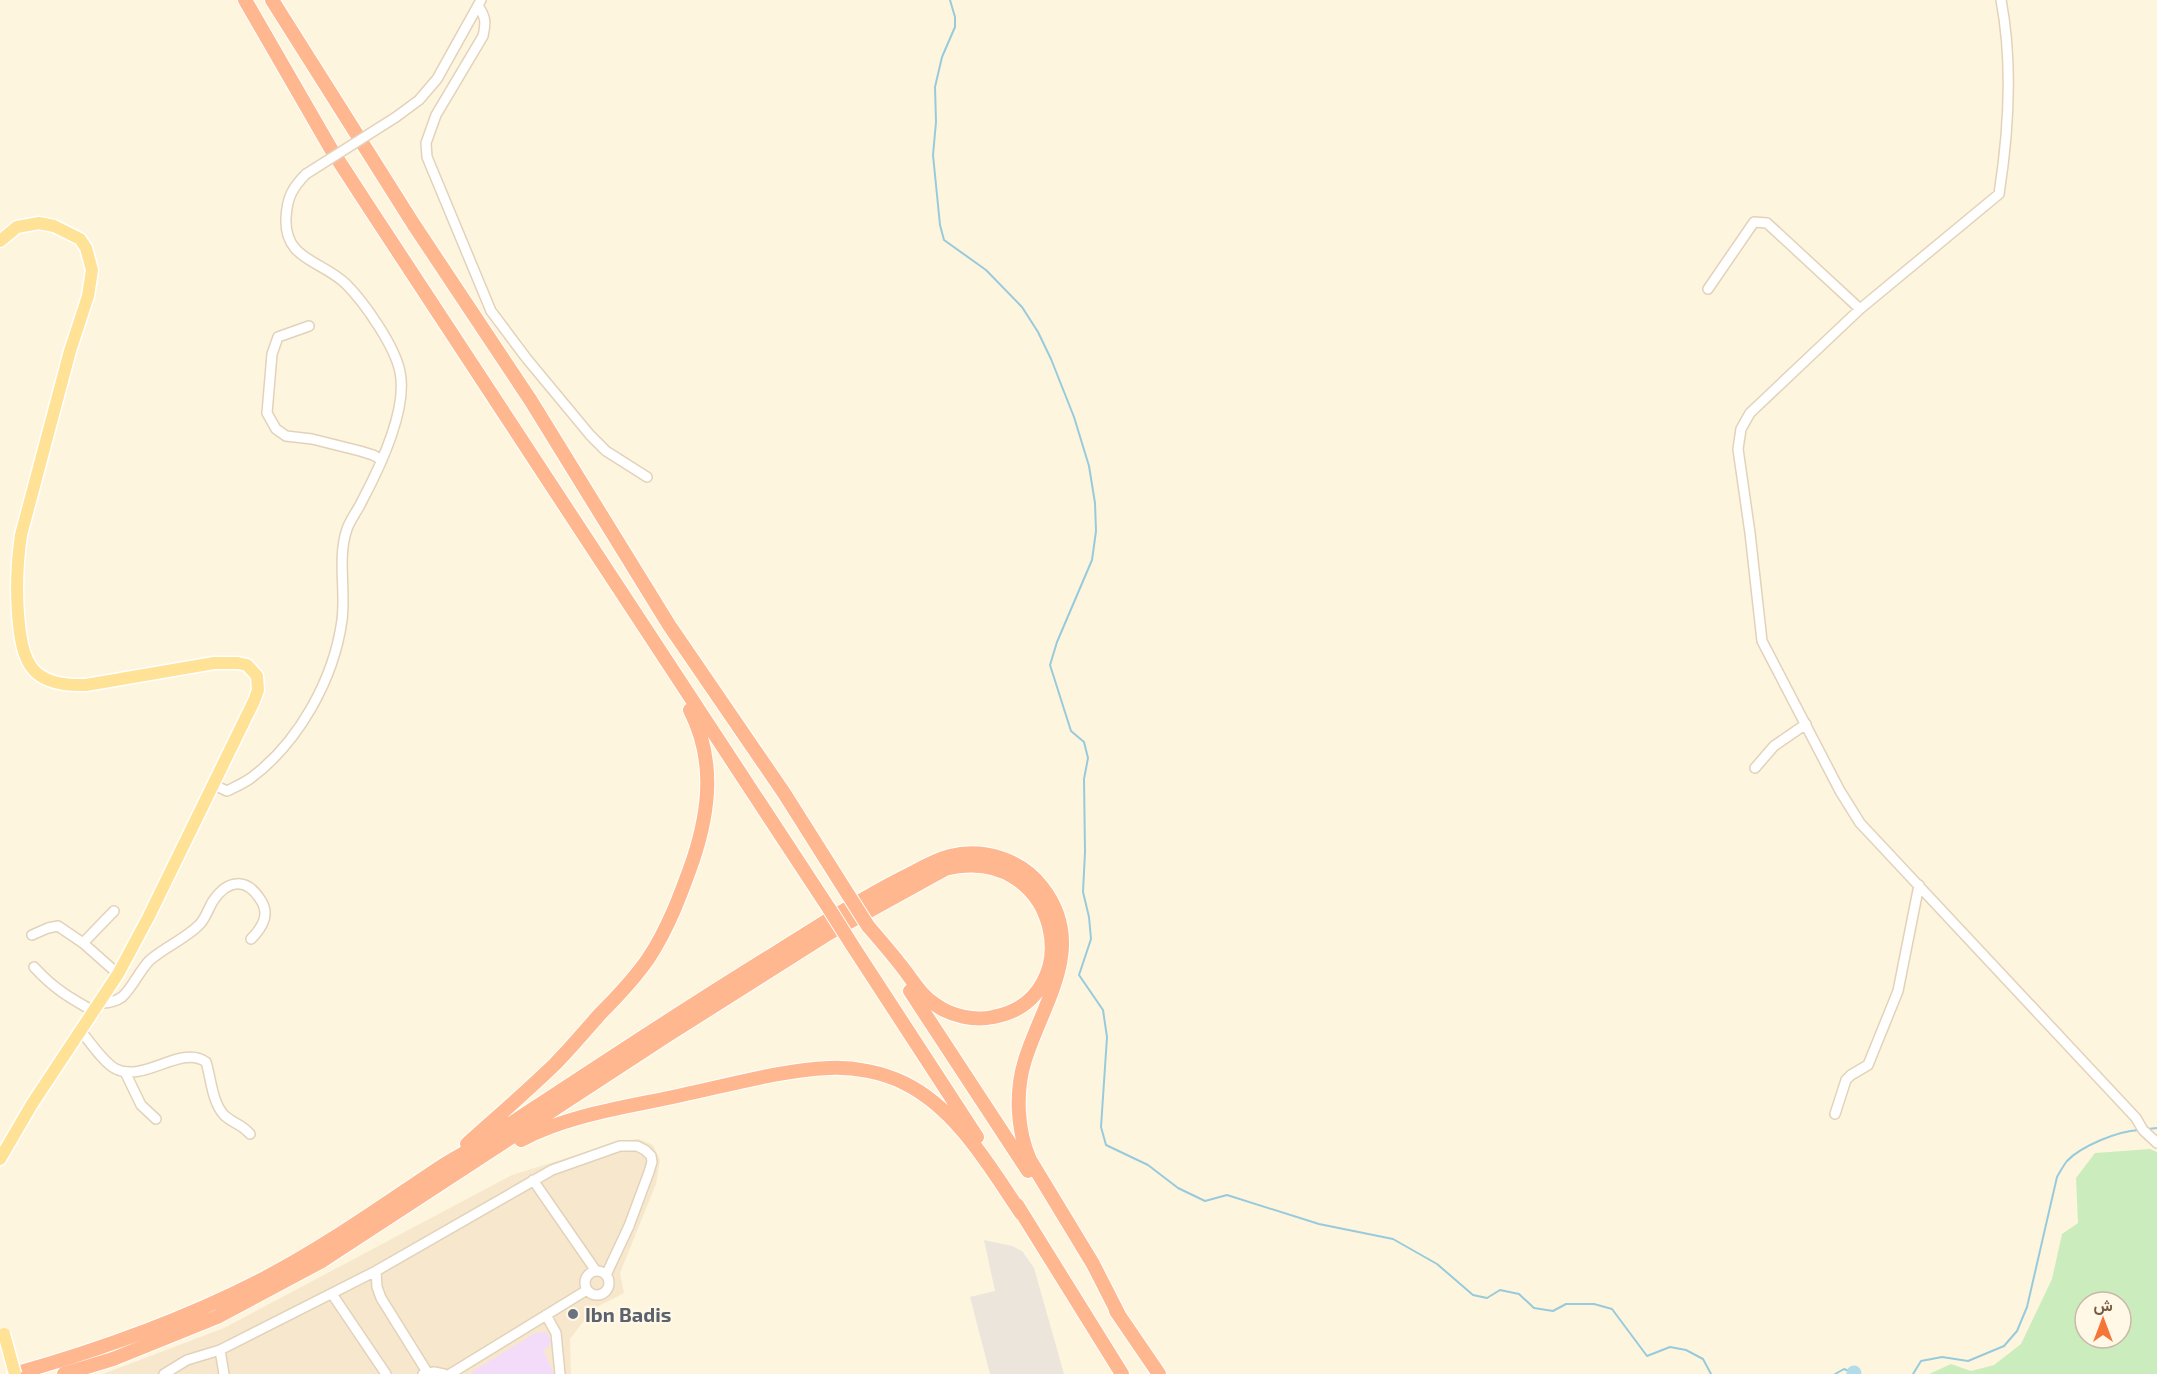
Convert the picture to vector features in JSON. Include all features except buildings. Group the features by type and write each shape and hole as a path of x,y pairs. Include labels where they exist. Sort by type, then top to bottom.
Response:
{"highway":[{"path":"245,0 338,159 983,1146 1021,1213"},
{"path":"273,0 414,225 531,400 669,624 784,793 1120,1317 1159,1374"},
{"path":"444,1165 555,1064 630,982 659,940 682,889 704,820 709,784 707,763 698,726 651,640"},
{"path":"15,1374 144,1332 260,1281 343,1232 728,982 886,884 934,861 968,853 992,855 1028,872 1041,884 1052,900 1058,917 1062,934 1062,953 1058,976 1024,1060 1019,1085 1018,1106 1024,1145 1030,1160 1093,1264 1120,1317"},
{"path":"64,1374 113,1359 217,1317 322,1261 668,1035 829,933 945,869 961,865 988,866 1021,881 1033,891 1044,910 1050,929 1051,955 1043,981 1025,1002 1000,1016 986,1019 971,1018 938,1007 926,998 868,926"},
{"path":"448,1180 525,1138 555,1125 595,1114 772,1076 830,1068 850,1068 886,1075 905,1083 931,1100 976,1147 1021,1213 1122,1374"}],"main road":[{"path":"0,241 17,227 39,223 54,226 80,239 86,248 92,270 88,296 70,351 21,535 17,562 17,593 20,640 24,655 38,674 65,686 86,685 214,663 238,663 247,665 257,676 258,690 214,785 118,974 32,1104 0,1159"},
{"path":"2,1329 15,1374"}],"street":[{"path":"2001,0 2009,44 2009,88 1999,194 1860,309 1750,413 1741,429 1738,449 1762,641 1840,791 1860,824 2157,1143"},
{"path":"214,785 227,791 250,779 276,756 300,727 315,698 332,662 342,620 342,562 347,529 382,460 398,410 400,372 383,336 366,308 344,282 292,247 286,224 286,206 290,194 306,174 419,100 437,79 480,3"},
{"path":"480,3 486,24 483,36 436,115 426,143 427,157 490,311 590,435 606,451 647,477"},
{"path":"1708,289 1754,222 1767,223 1860,309"},
{"path":"309,326 278,337 272,354 267,413 276,429 286,436 312,439 360,451 382,460"},
{"path":"1755,768 1774,746 1806,724"},
{"path":"34,967 47,982 62,993 97,1008 113,1002 122,997 149,962 201,922 213,900 231,884 240,883 251,887 262,901 265,913 261,929 250,939"},
{"path":"1835,1114 1846,1080 1868,1065 1898,991 1919,885"},
{"path":"83,943 114,911"},
{"path":"32,935 58,926 83,943 118,974"},
{"path":"81,1031 113,1068 125,1072 135,1072 188,1057 201,1058 206,1062 217,1105 223,1114 243,1125 250,1134"},
{"path":"125,1072 141,1105 156,1119"},
{"path":"164,1374 187,1360 220,1350 376,1271 552,1170 620,1146 637,1146 651,1156 652,1162 629,1226 606,1275 609,1285 605,1292 593,1295 587,1290 586,1278 596,1271"},
{"path":"533,1180 596,1271 606,1275"},
{"path":"376,1271 377,1287 381,1298 424,1373 444,1374"},
{"path":"450,1374 587,1290"},
{"path":"332,1294 386,1374"},
{"path":"546,1315 556,1333 560,1374"},
{"path":"220,1350 224,1374"}],"shaded area":[{"path":"639,1139 653,1145 660,1160 656,1184 620,1273 624,1293 593,1309 570,1339 571,1374 103,1374 224,1328 512,1175 622,1141"},
{"path":"984,1240 1012,1246 1022,1251 1034,1268 1064,1374 990,1374 970,1297 995,1291"},
{"path":"547,1332 551,1342 549,1347 543,1349 554,1374 471,1374 535,1333"}],"green space":[{"path":"2150,1149 2157,1152 2157,1374 1929,1374 1951,1364 1971,1371 1994,1365 2021,1344 2052,1279 2062,1234 2078,1223 2076,1178 2095,1153"}],"waterway":[{"path":"950,0 955,17 955,27 942,57 935,87 936,122 933,155 940,225 944,240 986,270 1022,307 1038,332 1074,417 1089,466 1095,503 1096,531 1092,560 1057,642 1050,665 1071,731 1084,742 1088,758 1084,779 1083,892 1091,939 1079,975 1103,1010 1107,1037 1101,1127 1106,1145 1148,1165 1178,1188 1205,1201 1227,1195 1319,1224 1393,1239 1437,1264 1473,1295 1487,1298 1500,1290 1519,1294 1534,1308 1553,1311 1566,1304 1594,1304 1612,1309 1647,1356 1670,1347 1686,1350 1703,1359 1711,1374"},
{"path":"2148,1129 2157,1128"},
{"path":"1913,1374 1921,1361 1942,1357 1968,1361 2004,1346 2017,1331 2027,1307 2057,1177 2063,1167 2073,1155 2100,1140 2139,1130"},
{"path":"1835,1374 1844,1369 1854,1373"}],"place":[{"name":"Ibn Badis","path":"573,1314"}]}
